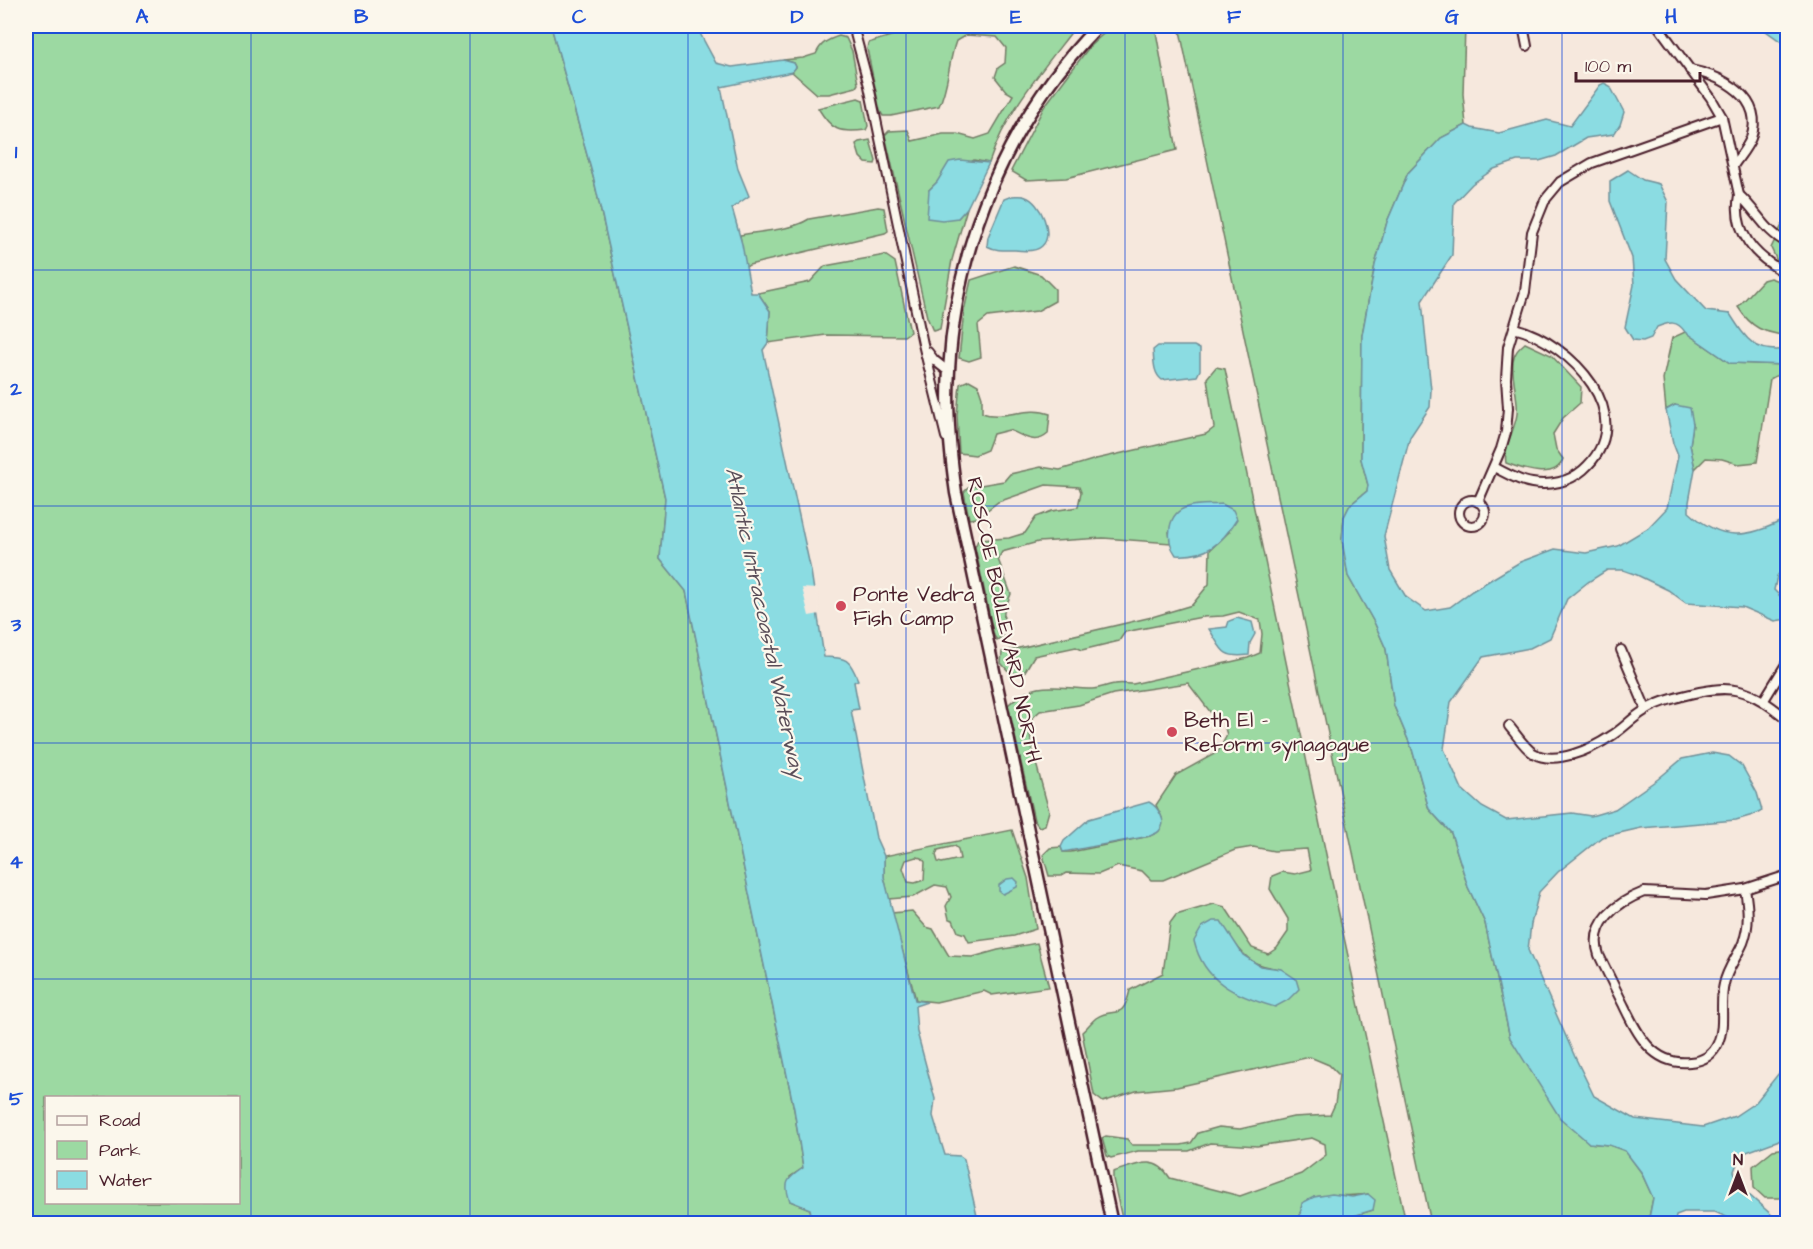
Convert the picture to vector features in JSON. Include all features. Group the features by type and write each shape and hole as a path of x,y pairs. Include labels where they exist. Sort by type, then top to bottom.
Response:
{"street":[{"name":"ROSCOE BOULEVARD NORTH","path":"854,26 910,273 923,344 951,456 958,504 1112,1224"},
{"path":"951,456 949,372 951,340 963,272 975,230 1007,154 1040,97 1072,54 1098,26"},
{"path":"1523,26 1527,46"},
{"path":"1658,26 1711,98 1722,117 1739,195 1737,209 1747,239 1760,258 1788,274"},
{"path":"1690,70 1713,75 1733,86 1751,110 1753,123 1751,138 1733,166"},
{"path":"1478,502 1494,467 1506,432 1508,408 1506,363 1525,292 1535,221 1545,200 1570,175 1592,163 1722,117"},
{"path":"1739,195 1749,204 1766,228 1788,243"},
{"path":"1494,467 1529,483 1562,482 1574,477 1587,466 1599,449 1603,437 1604,418 1599,398 1589,379 1556,346 1540,337 1514,328"},
{"path":"923,344 934,360 949,372"},
{"path":"1621,651 1646,709"},
{"path":"1764,700 1788,661"},
{"path":"1509,726 1534,754 1560,757 1605,740 1646,709 1661,702 1715,688 1740,690 1764,700 1788,720"},
{"path":"1745,889 1748,909 1746,933 1726,976 1722,1001 1722,1031 1715,1050 1706,1058 1689,1063 1661,1057 1639,1037 1599,955 1596,943 1600,925 1609,913 1644,892 1706,895 1745,889 1788,875"}],"green space":[{"path":"26,26 551,26 594,180 665,498 660,559 686,591 794,1109 803,1168 790,1177 790,1201 810,1209 813,1223 26,1223"},
{"path":"923,26 1076,26 1016,108 996,144 989,163 974,160 937,182 929,190 958,218 967,208 952,260 940,329 933,331 927,317 885,135 889,131 908,130 912,141 943,134 957,134 975,139 990,134 1013,95 1006,91 995,77 998,68 1005,63 1006,48 997,37 966,35 956,41 939,106 883,116 867,49 868,43"},
{"path":"1112,26 1155,26 1177,150 1066,178 1026,180 1011,171 1044,107 1090,46"},
{"path":"1179,26 1465,26 1463,94 1466,125 1441,138 1408,173 1387,222 1375,265 1362,335 1361,459 1368,485 1367,491 1350,505 1344,517 1342,540 1348,576 1386,649 1394,706 1412,749 1429,809 1451,833 1468,887 1485,923 1510,1038 1589,1143 1609,1145 1625,1150 1641,1172 1653,1198 1648,1223 1431,1223"},
{"path":"839,36 846,38 852,51 858,84 856,87 829,94 817,94 792,72 796,67 794,63 783,60 816,54 825,42"},
{"path":"858,98 863,100 868,126 866,130 837,129 828,122 818,108"},
{"path":"870,140 875,164 866,163 860,157 856,144"},
{"path":"878,207 884,208 888,231 885,233 749,265 745,268 740,235 784,228 809,219"},
{"path":"1787,223 1787,267 1778,263 1771,248 1782,225"},
{"path":"885,255 895,262 910,332 904,336 826,335 768,343 770,311 758,293 810,282 825,266"},
{"path":"1014,266 1041,275 1055,289 1055,301 1037,311 988,317 978,325 981,357 969,361 959,358 964,311 971,280"},
{"path":"1770,278 1787,284 1787,336 1771,333 1753,325 1738,307 1763,280"},
{"path":"1685,332 1730,363 1787,365 1787,377 1779,374 1770,379 1757,462 1738,464 1722,459 1706,458 1695,469 1690,445 1693,424 1675,405 1666,410 1663,379 1672,338"},
{"path":"1525,343 1551,355 1581,387 1580,403 1563,418 1553,434 1556,449 1563,459 1559,466 1546,472 1506,463 1506,451 1517,414 1513,362 1517,351"},
{"path":"1216,367 1225,369 1327,859 1406,1223 1330,1223 1373,1210 1368,1194 1314,1197 1300,1215 1312,1223 1123,1223 1113,1172 1137,1164 1151,1163 1164,1170 1170,1178 1240,1196 1301,1174 1326,1155 1325,1144 1312,1138 1257,1146 1210,1143 1189,1151 1138,1151 1111,1158 1107,1156 1102,1138 1106,1136 1127,1139 1132,1145 1181,1145 1191,1143 1198,1133 1219,1127 1240,1129 1293,1117 1330,1115 1335,1104 1339,1075 1329,1065 1310,1057 1177,1087 1136,1091 1103,1102 1094,1095 1082,1032 1103,1014 1121,1010 1130,990 1163,973 1170,923 1176,915 1214,904 1225,907 1252,948 1268,954 1277,948 1288,932 1288,919 1270,889 1272,876 1282,872 1295,874 1311,870 1307,849 1274,851 1253,847 1235,850 1163,880 1151,880 1142,871 1118,866 1099,874 1066,873 1061,876 1049,876 1043,855 1050,848 1061,847 1063,852 1071,852 1150,836 1159,831 1162,818 1156,805 1176,775 1218,752 1227,735 1223,721 1211,713 1188,683 1113,694 1079,705 1040,711 1028,722 1033,752 1049,811 1045,825 1039,827 1034,820 1008,705 1028,691 1038,688 1092,689 1117,684 1133,684 1248,658 1260,653 1262,634 1260,620 1239,612 1125,632 1119,641 1082,650 1076,647 1034,656 1024,673 1010,673 1001,663 1002,652 1152,617 1192,605 1209,584 1210,550 1229,532 1169,532 1171,543 1103,538 1038,542 1002,552 998,559 1011,594 1004,611 1003,636 997,640 994,636 975,547 978,540 1009,538 1025,533 1036,517 1052,511 1078,507 1081,492 1079,487 1046,485 998,502 977,518 969,519 964,492 969,487 1004,481 1010,474 1041,467 1060,470 1096,459 1206,434 1214,428 1207,378","holes":["1233,941 1253,962 1281,969 1213,977"]},
{"path":"969,380 978,385 982,397 982,413 999,415 1033,411 1050,414 1048,434 1033,439 1009,430 993,434 987,450 975,455 959,453 957,415 960,384"},
{"path":"1012,830 1028,878 1036,929 1014,936 969,942 965,934 958,932 953,920 949,919 946,906 951,897 947,887 935,885 913,897 889,899 884,877 884,856","holes":["955,846 960,859 938,862 936,855 938,850","922,858 925,862 924,880 915,883 908,882 903,868 906,860"]},
{"path":"912,911 926,927 933,929 949,956 973,957 1037,943 1049,987 992,995 984,991 936,1002 916,1000 892,913"},
{"path":"1787,1148 1788,1188 1786,1194 1780,1198 1765,1198 1754,1188 1753,1166 1773,1150"}],"water":[{"name":"Atlantic Intracoastal Waterway","path":"551,26 696,26 716,63 732,67 783,60 794,63 796,67 792,72 721,87 738,169 749,196 732,208 742,244 751,293 758,293 770,311 768,343 763,350 811,571 824,657 838,658 849,663 858,680 854,682 859,709 851,710 876,838 884,856 884,877 915,1000 927,1002 915,1006 917,1032 935,1099 933,1116 945,1155 960,1156 964,1159 977,1216 966,1223 813,1223 810,1209 790,1201 788,1182 803,1168 794,1109 686,591 660,559 665,498 594,180"},
{"path":"1759,26 1787,26 1787,46"},
{"path":"1604,83 1610,86 1624,112 1614,134 1586,138 1556,156 1539,161 1517,161 1494,169 1472,184 1454,203 1452,255 1422,301 1431,390 1430,407 1410,437 1384,536 1390,570 1406,597 1426,611 1450,607 1520,562 1555,549 1586,553 1618,546 1648,528 1667,508 1678,456 1666,410 1675,405 1690,408 1693,424 1690,445 1695,469 1689,512 1712,528 1734,534 1758,531 1783,520 1787,522 1787,564 1777,576 1774,590 1787,603 1787,619 1775,621 1742,607 1686,603 1668,590 1637,575 1623,570 1607,570 1567,599 1550,638 1530,648 1483,657 1451,702 1444,749 1462,789 1482,807 1506,820 1572,813 1591,816 1615,809 1682,759 1712,753 1729,756 1742,766 1757,793 1762,810 1736,820 1641,828 1602,837 1558,872 1539,892 1531,924 1528,950 1594,1096 1635,1119 1703,1127 1735,1116 1756,1102 1783,1068 1787,1049 1787,1135 1741,1154 1734,1171 1739,1186 1774,1217 1771,1223 1740,1223 1715,1212 1684,1212 1676,1215 1675,1223 1648,1223 1653,1198 1641,1172 1625,1151 1609,1145 1589,1143 1560,1118 1510,1038 1485,923 1468,887 1451,833 1429,809 1412,749 1394,706 1386,649 1348,576 1342,540 1344,517 1350,505 1367,491 1368,485 1361,459 1362,335 1375,265 1387,222 1408,173 1441,138 1466,125 1499,133 1547,120 1570,126 1600,85"},
{"path":"960,160 989,163 967,208 958,218 942,220 927,218 929,190 937,182 949,162"},
{"path":"1628,170 1643,180 1659,184 1668,202 1665,259 1676,279 1706,311 1730,314 1752,343 1767,349 1787,349 1787,365 1730,363 1685,332 1679,325 1673,323 1657,327 1651,338 1643,341 1633,340 1625,327 1634,285 1632,258 1610,201 1610,181"},
{"path":"1012,196 1026,197 1041,212 1047,234 1046,241 1039,248 1029,251 994,249 987,246 988,237 1004,199"},
{"path":"1158,346 1194,346 1200,349 1200,370 1197,376 1162,380 1155,370 1154,362 1153,350"},
{"path":"1222,504 1233,510 1237,519 1225,536 1212,548 1196,554 1176,555 1169,535 1172,520 1176,514 1192,506"},
{"path":"1237,618 1252,622 1255,634 1250,643 1249,655 1227,654 1209,629 1227,627 1229,621"},
{"path":"1149,802 1162,819 1162,827 1157,833 1063,852 1061,847 1064,841 1089,819"},
{"path":"1014,878 1018,882 1017,887 1003,894 999,891 999,885 1007,879"},
{"path":"1213,921 1221,921 1243,955 1260,966 1281,969 1296,979 1299,989 1288,1000 1275,1007 1248,998 1224,986 1206,967 1194,941 1202,927"},
{"path":"1787,989 1787,1049 1784,1004"},
{"path":"1332,1194 1352,1197 1368,1194 1375,1200 1373,1210 1330,1223 1312,1223 1300,1215 1302,1203 1314,1197"}],"pier":[{"path":"802,588 817,589 820,614 809,616"}],"place":[{"name":"Ponte Vedra Fish Camp","path":"841,606"},
{"name":"Beth El - Reform synagogue","path":"1172,732"}]}
